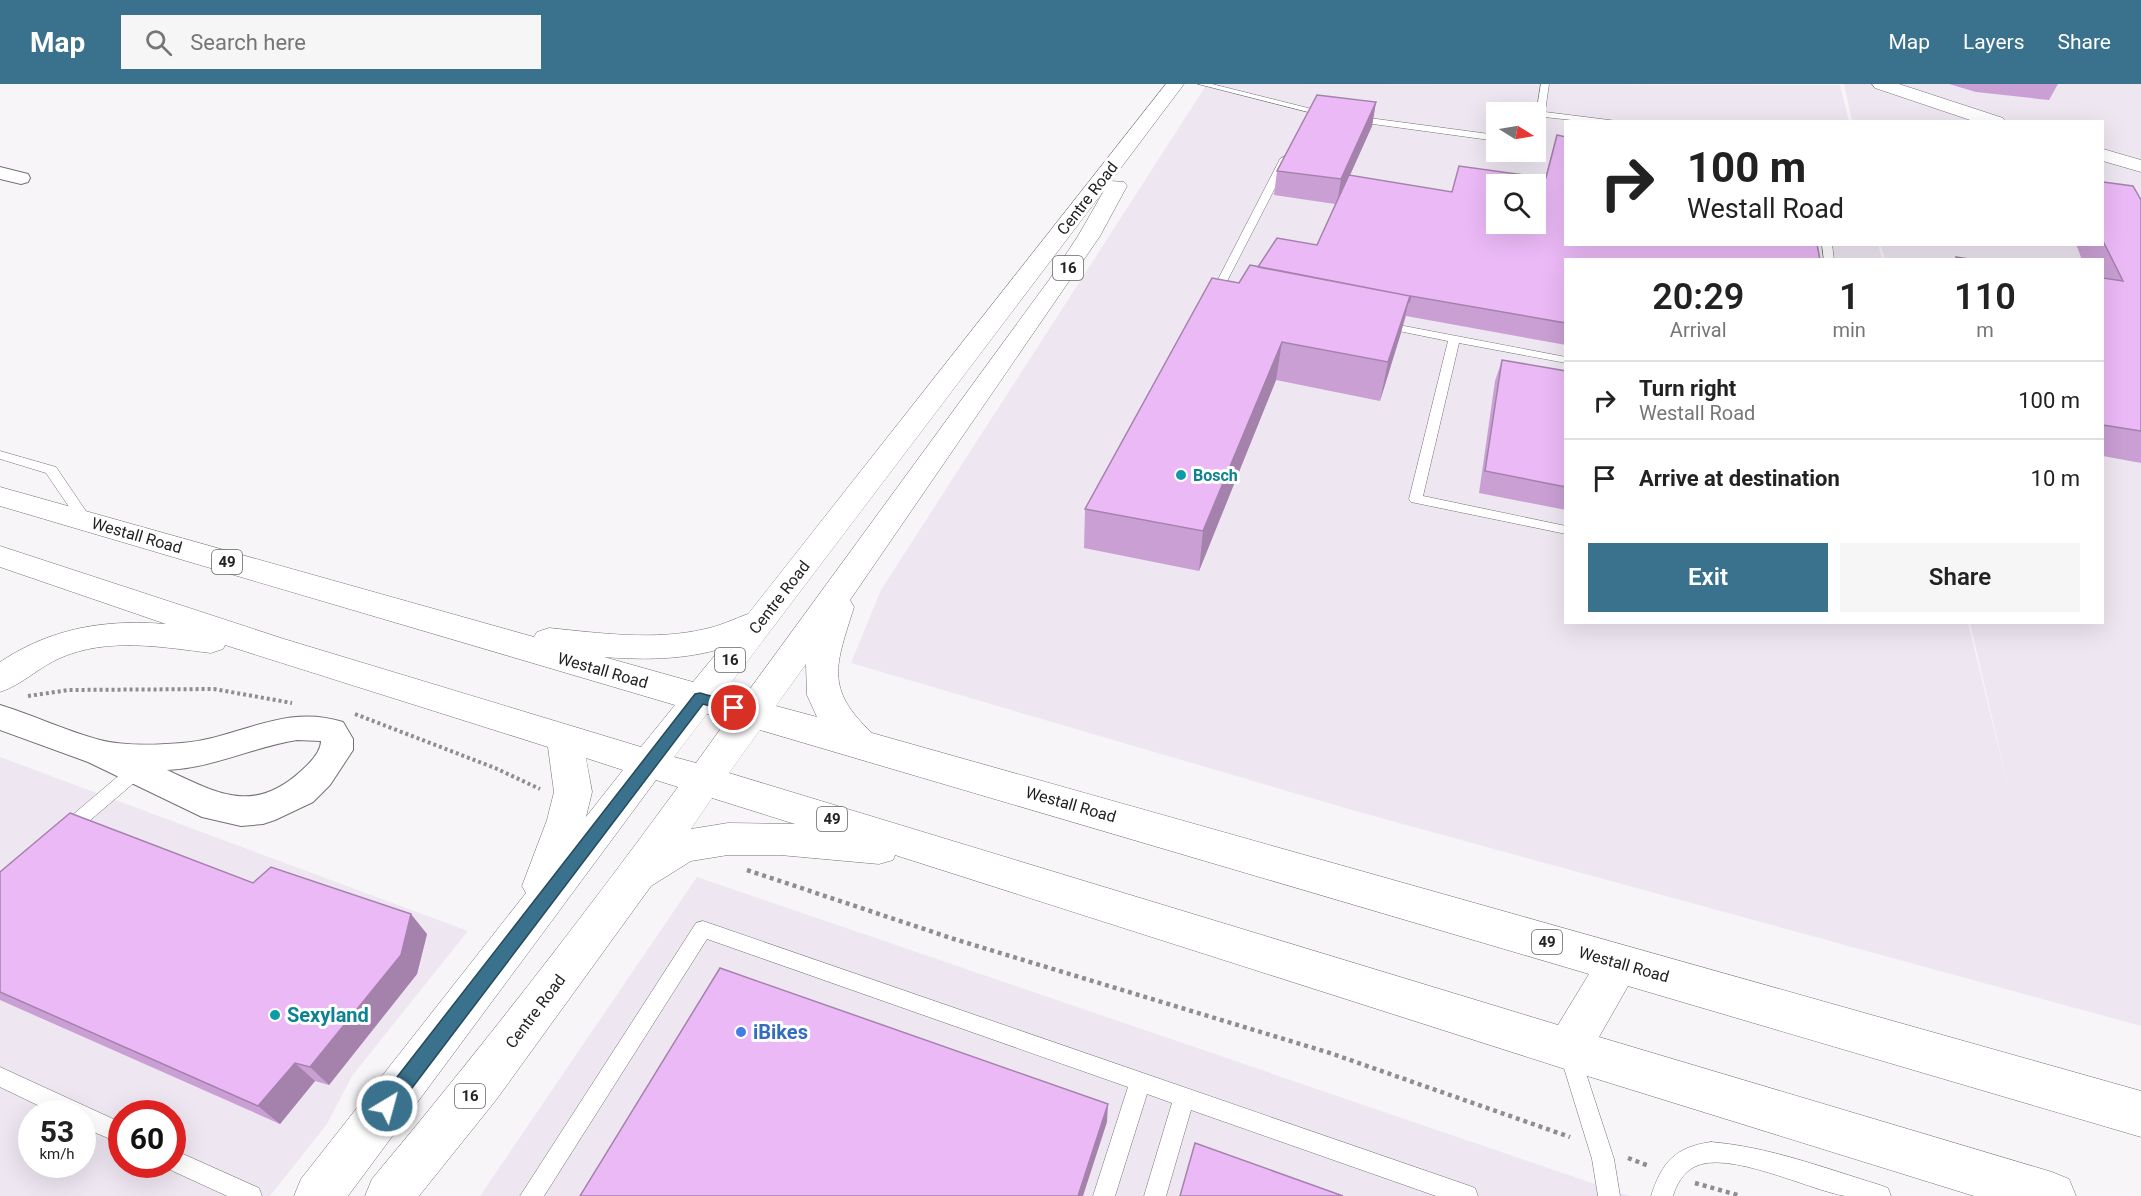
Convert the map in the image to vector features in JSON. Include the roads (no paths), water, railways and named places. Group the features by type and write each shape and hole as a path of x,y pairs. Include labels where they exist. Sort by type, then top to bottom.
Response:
{"main road":[{"name":"Centre Road","path":"318,1196 648,764 1175,84"},
{"name":"Centre Road","path":"388,1196 480,1084 630,884 1058,282 1089,236 1130,164 1190,84"},
{"path":"1881,84 1990,120"},
{"path":"2104,155 2141,166"},
{"name":"Westall Road","path":"0,496 2141,1114"},
{"name":"49","path":"0,556 272,648 944,853 1568,1049 2052,1196"},
{"path":"846,582 821,662 820,680 824,697 833,716 860,743"},
{"path":"473,633 641,648 670,648 708,643 760,622"},
{"path":"0,679 49,648 83,637 125,632 272,648"},
{"path":"531,916 566,820 573,792 565,739"},
{"path":"630,884 660,859 685,847 711,842 779,840 944,853"},
{"path":"1568,1049 1618,963"}],"street":[{"path":"0,173 21,178"},
{"path":"0,717 100,753 214,807 241,812 262,810 301,792 318,776 337,750 337,739 332,731 304,727 276,731 225,748 193,755 163,757 100,753"}],"lane":[{"path":"1202,84 1310,111 1486,136"},
{"path":"1542,102 1545,84"},
{"path":"1304,122 1310,111"},
{"path":"1546,115 1601,120"},
{"path":"1240,296 1217,291 1288,153"},
{"path":"1375,323 1564,360"},
{"path":"1454,339 1416,500 1564,530"},
{"path":"0,455 51,470 85,520"},
{"path":"54,841 136,771"},
{"path":"531,1196 703,929 1467,1196"},
{"path":"1568,1049 1599,1147 1609,1196"},
{"path":"0,1077 49,1100"},
{"path":"1104,1196 1140,1083"},
{"path":"1155,1196 1184,1098"},
{"path":"1662,1196 1666,1180 1682,1162 1697,1155 1720,1153 1753,1158 1880,1196"},
{"path":"186,1166 251,1196"}],"place":[{"name":"Bosch","path":"1181,475"},
{"name":"Sexyland","path":"275,1015"},
{"name":"iBikes","path":"741,1032"}]}
